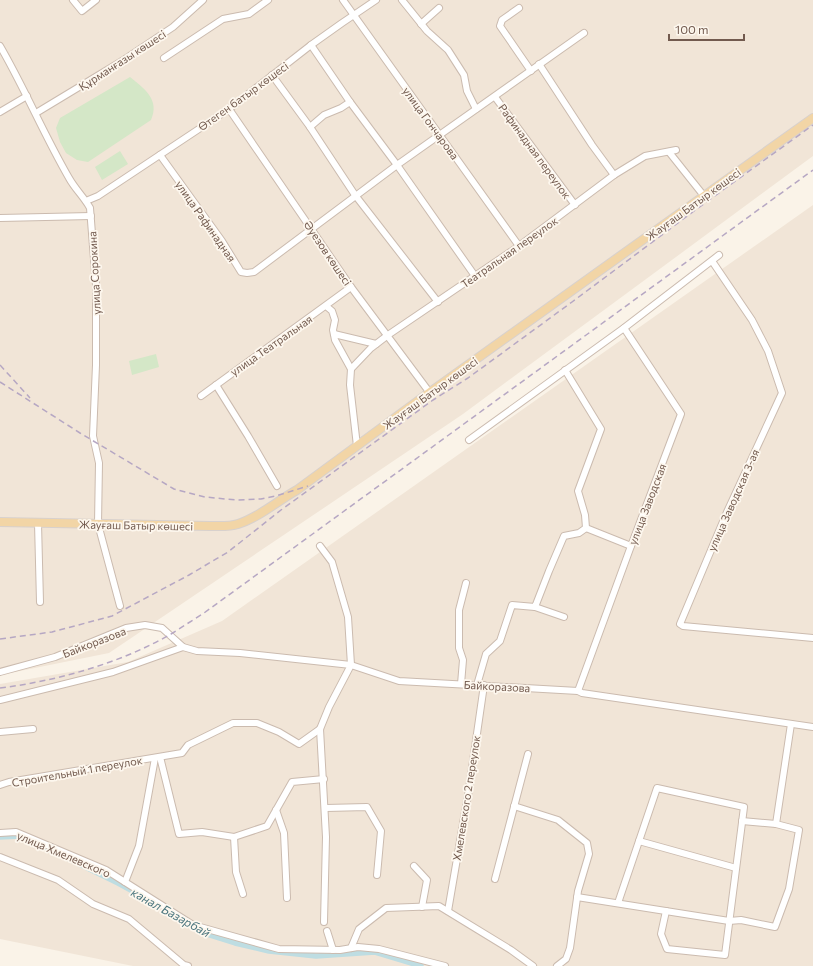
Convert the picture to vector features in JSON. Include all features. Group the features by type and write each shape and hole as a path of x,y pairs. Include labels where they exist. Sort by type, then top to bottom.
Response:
{"main road":[{"name":"Жауғаш Батыр көшесі","path":"0,522 210,526 237,525 260,514 813,118"}],"street":[{"path":"73,0 82,11 96,0"},
{"name":"Құрманғазы көшесі","path":"36,113 122,61 173,27 203,0"},
{"path":"164,58 223,19 249,14 268,0"},
{"name":"улица Гончарова","path":"343,0 519,246"},
{"name":"Өтеген батыр көшесі","path":"86,201 98,196 229,109 311,45 376,0"},
{"path":"402,0 427,31 448,50 464,75 467,91 476,109"},
{"path":"421,24 440,8"},
{"path":"519,8 502,20 500,26 530,71"},
{"name":"улица Рафинадная","path":"160,155 222,241 241,272 254,272 355,195 584,33"},
{"path":"311,45 475,276"},
{"name":"улица Сорокина","path":"0,46 70,180 90,208 96,284 96,365 93,436 99,463 98,524 120,606"},
{"path":"540,64 592,145 614,175"},
{"path":"272,75 310,127 355,195 438,302"},
{"path":"0,112 27,96"},
{"name":"Рафинадная переулок","path":"495,97 575,205"},
{"path":"310,127 324,115 350,102"},
{"name":"Әуезов көшесі","path":"229,109 351,287 430,393"},
{"name":"Театральная переулок","path":"351,370 376,344 388,335 519,246 614,175 645,156 676,150"},
{"path":"669,152 704,196"},
{"path":"0,218 91,216"},
{"path":"470,440 624,328 719,255"},
{"name":"улица Заводская 3-ая","path":"712,261 752,320 768,351 782,393 727,512 680,624 683,626 813,638"},
{"name":"улица Театральная","path":"201,396 351,287"},
{"path":"326,306 332,311 335,320 333,330 335,340 351,370 350,385 357,446"},
{"name":"улица Заводская","path":"578,691 681,414 624,328"},
{"path":"334,334 376,344"},
{"path":"565,370 601,429 578,491 585,515 586,528"},
{"path":"216,385 277,486"},
{"path":"38,523 40,602"},
{"path":"586,528 631,546"},
{"path":"564,618 535,608 548,571 564,536 579,533 586,528"},
{"path":"320,546 332,562 348,617 351,665 329,707 320,729 326,808 324,922"},
{"path":"461,684 463,660 459,648 460,610 466,583"},
{"name":"Хмелевского 2 переулок","path":"448,912 469,789 486,654 500,641 512,605 535,608"},
{"name":"Байкоразова","path":"0,672 55,657 126,628 145,625 162,628 183,647 203,652 240,653 351,665 399,681 578,691 582,693 813,728"},
{"path":"0,700 113,672 183,647"},
{"name":"Строительный 1 переулок","path":"0,785 9,782 182,753 188,745 233,723 257,723 278,732 298,744 320,729"},
{"path":"776,824 791,724"},
{"path":"0,732 33,729"},
{"path":"495,878 528,754"},
{"path":"157,757 179,834 202,832 234,837 267,826 292,782 324,779"},
{"name":"Строительный 1 переулок","path":"125,882 139,846 157,757"},
{"path":"618,903 656,788 744,807 725,956 667,949 661,934 666,911"},
{"path":"514,806 558,820 586,843 589,854 577,897 570,948 566,959 557,966"},
{"path":"326,808 367,807 381,831 376,875"},
{"path":"276,810 284,833 287,898"},
{"path":"577,897 729,922 741,920 775,927 789,888 799,830 776,824 742,821"},
{"name":"улица Хмелевского","path":"0,833 16,832 106,870 193,924 279,949 333,950 358,947 379,949 431,964 445,966"},
{"path":"234,837 236,872 243,894"},
{"path":"639,841 736,868"},
{"path":"0,857 58,880 93,904 129,919 184,965 188,966"},
{"path":"414,866 427,880 422,906"},
{"path":"351,948 360,929 386,908 439,906 511,950 533,966"},
{"path":"327,931 333,950"}],"shaded area":[{"path":"0,0 813,0 813,156 463,414 109,653 0,675"},
{"path":"813,205 813,966 133,966 0,939 0,684 128,662 222,621"}],"green space":[{"path":"130,77 150,96 154,107 151,120 88,162 77,160 66,153 60,142 56,128 60,118"},
{"path":"120,151 128,164 102,180 95,167"},
{"path":"156,354 159,367 132,375 129,361"}],"waterway":[{"name":"канал Базарбай","path":"0,837 23,837"},
{"name":"канал Базарбай","path":"47,848 140,895"},
{"name":"канал Базарбай","path":"192,926 203,933 235,943 269,951 316,956 375,952 421,966"}],"railway":[{"path":"0,639 52,632 112,616 189,575 228,552 281,510 433,400 468,378 813,125"},
{"path":"0,688 44,681 110,662 152,644 204,613 813,170"},
{"path":"0,365 30,398"},
{"path":"0,382 80,433 174,489 205,497 236,500 261,499 308,486"}]}
